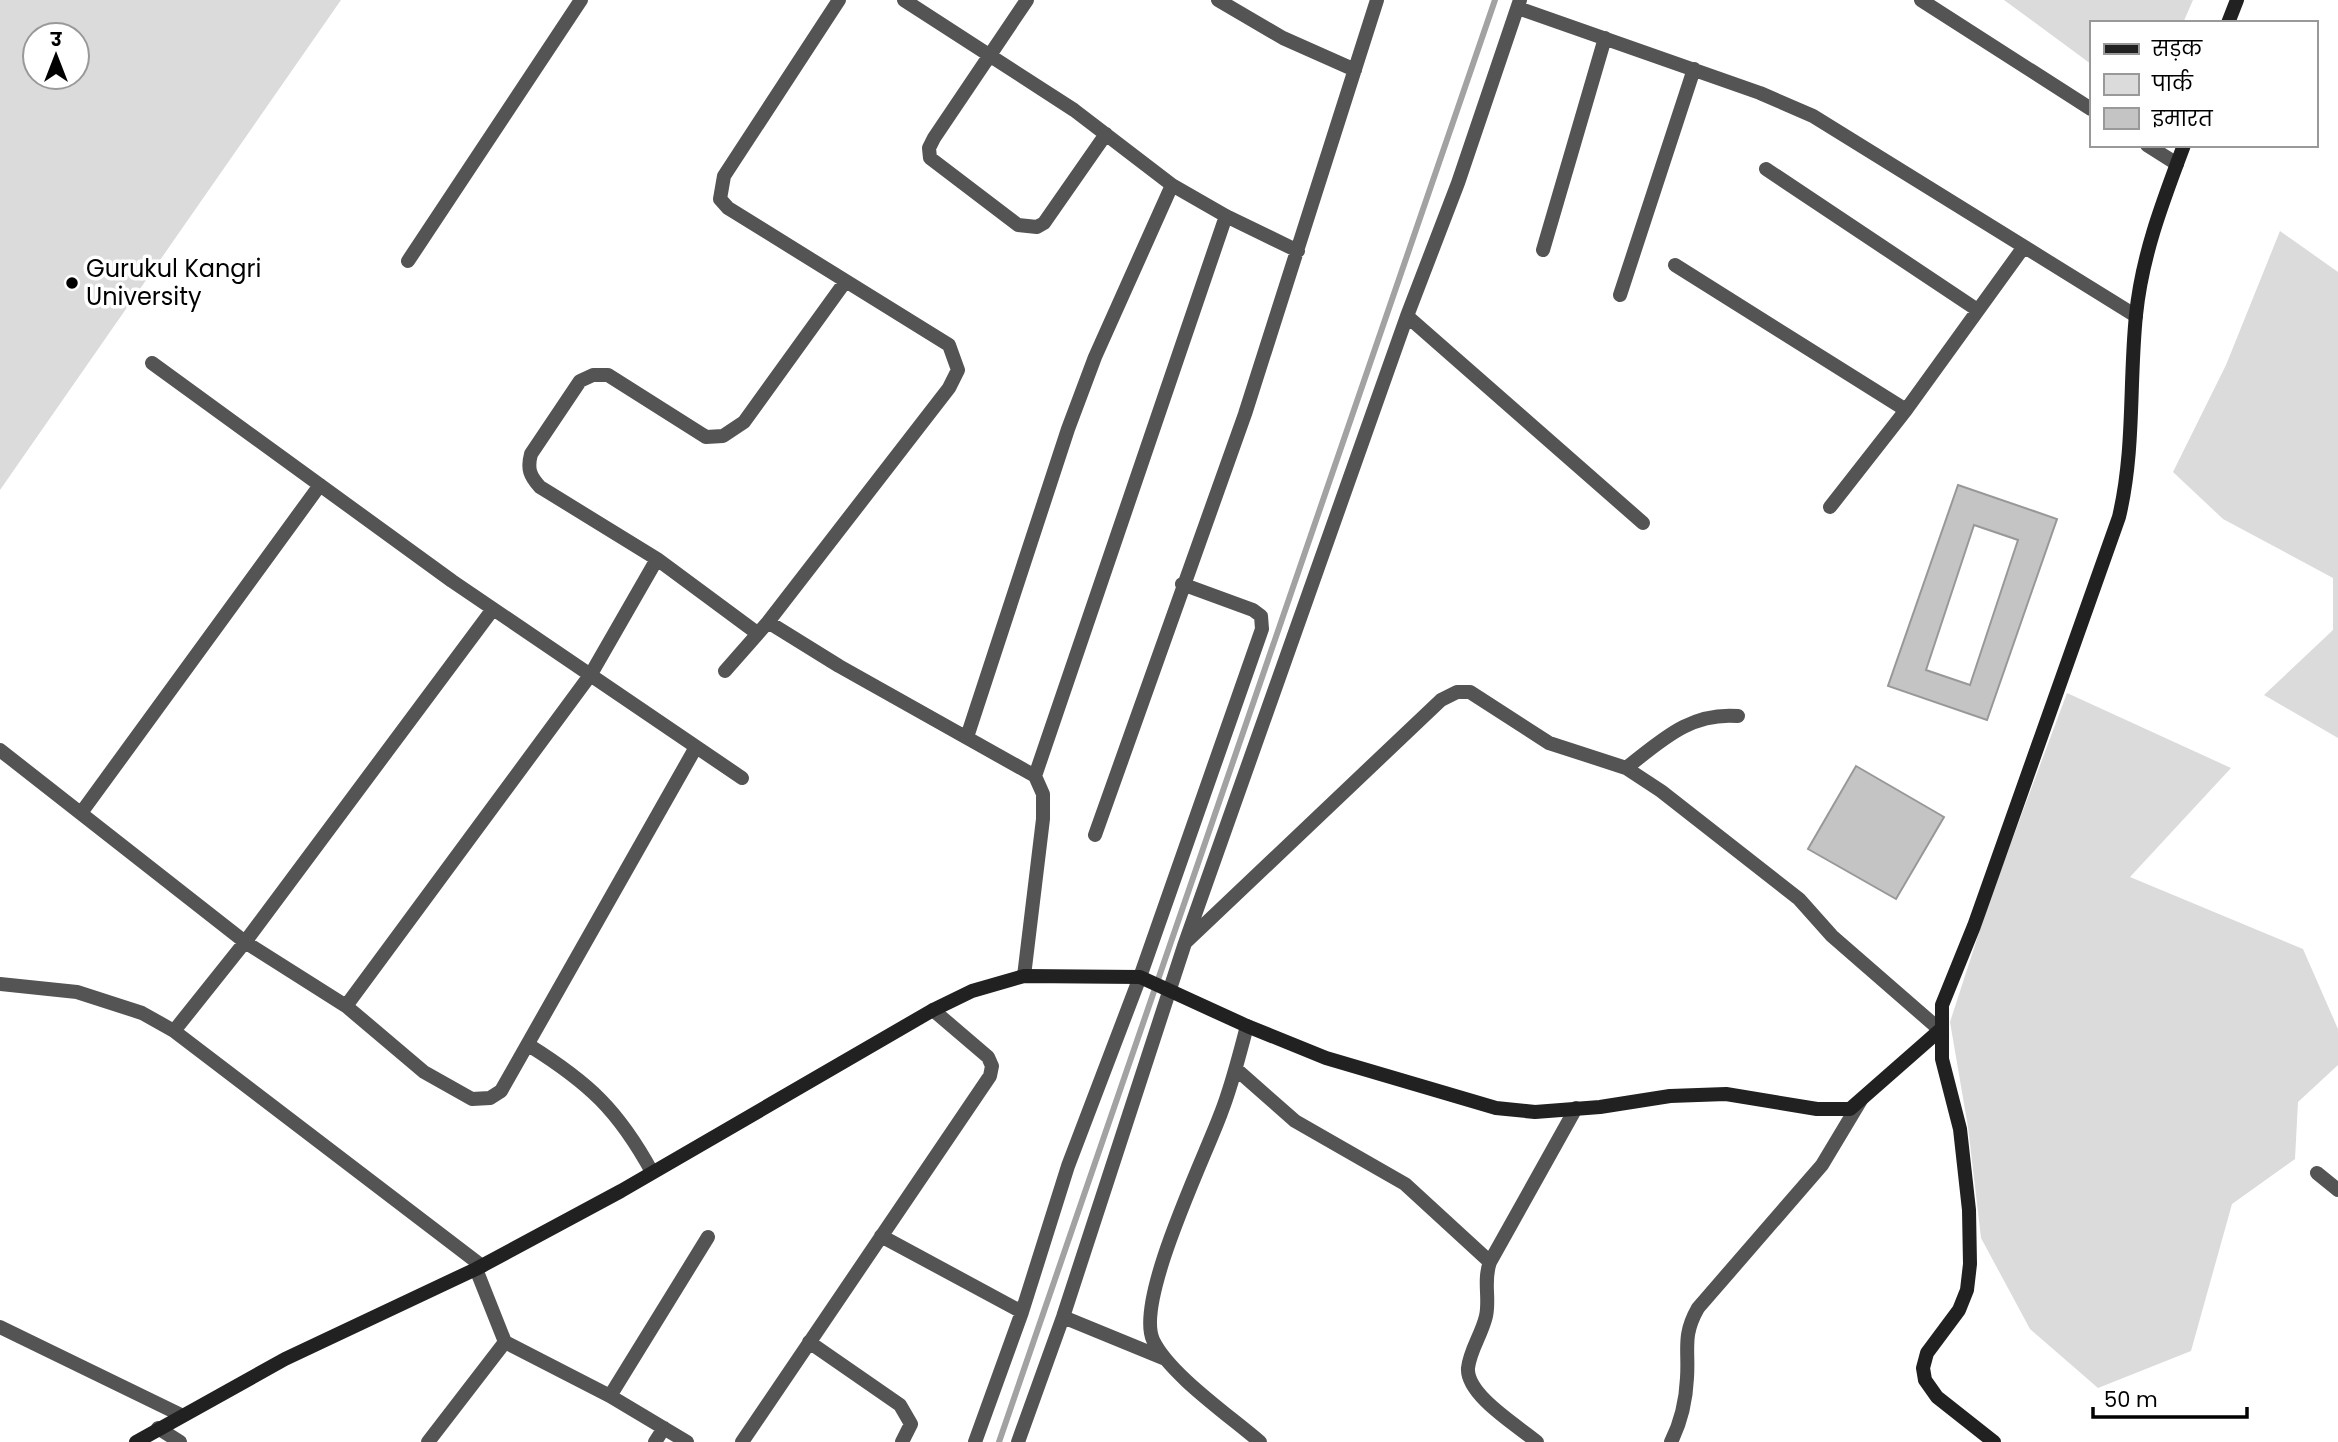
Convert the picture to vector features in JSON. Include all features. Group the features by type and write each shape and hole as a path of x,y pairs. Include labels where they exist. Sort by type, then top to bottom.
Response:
{"street":[{"path":"408,261 581,0"},
{"path":"725,671 768,622 949,388 958,370 949,345 728,208 720,199 724,176 839,0"},
{"path":"904,0 992,54 1106,134 1171,185 1226,216 1298,251"},
{"path":"1027,0 934,138 929,148 930,158 1018,225 1027,228 1044,223 1106,134"},
{"path":"1218,0 1283,38 1354,70"},
{"path":"1095,835 1182,584 1245,414 1377,0"},
{"path":"1922,0 2090,108"},
{"path":"2229,21 2237,0"},
{"path":"1018,1442 1063,1317 1167,989 1407,316 1458,183 1519,4 1605,38 1760,93 1813,116 2136,316"},
{"path":"1543,250 1605,38"},
{"path":"1620,295 1694,69"},
{"path":"2150,147 2177,164"},
{"path":"1994,1442 1937,1396 1925,1380 1923,1368 1927,1353 1959,1310 1967,1290 1970,1264 1969,1210 1960,1129 1942,1059 1942,1005 1974,926 2119,517 2128,479 2132,436 2136,316 2156,216 2182,147"},
{"path":"1766,169 1976,309"},
{"path":"967,737 1095,356 1171,185"},
{"path":"1035,776 1226,216"},
{"path":"1830,507 1906,410 1976,309 2023,248"},
{"path":"1675,265 1906,410"},
{"path":"757,633 657,559 540,487 527,466 531,454 580,381 593,375 608,375 706,438 723,436 744,422 845,282"},
{"path":"1407,316 1643,523"},
{"path":"152,363 493,609 742,778"},
{"path":"81,813 320,485"},
{"path":"346,1006 591,674 657,559"},
{"path":"975,1442 1022,1312 1068,1166 1144,978 1262,629 1261,616 1253,610 1182,584"},
{"path":"174,1031 245,942 493,609"},
{"path":"768,622 839,666 1035,776 1043,794 1043,819 1024,976"},
{"path":"1185,943 1441,700 1457,692 1470,692 1549,743 1626,768 1661,791 1799,899 1832,936 1940,1030"},
{"path":"1626,768 1684,726 1715,714 1738,716"},
{"path":"0,750 245,942 346,1006 424,1072 472,1099 490,1098 501,1091 530,1046 696,747"},
{"path":"136,1442 285,1360 479,1268 933,1010 972,991 1024,976 1144,978 1247,1026 1326,1058 1496,1108 1535,1112 1670,1096 1726,1094 1835,1111 1850,1109 1940,1030"},
{"path":"0,984 76,992 142,1013 174,1031 479,1268 505,1342 610,1396 687,1442"},
{"path":"742,1442 990,1076 992,1066 988,1057 933,1010"},
{"path":"1163,1358 1151,1336 1150,1315 1170,1241 1236,1069 1247,1026"},
{"path":"530,1046 583,1082 609,1105 635,1140 652,1172"},
{"path":"1236,1069 1295,1121 1405,1184 1490,1262"},
{"path":"1671,1442 1684,1404 1688,1377 1687,1332 1698,1308 1822,1165 1862,1099"},
{"path":"1537,1442 1479,1395 1468,1375 1468,1366 1486,1316 1485,1275 1490,1262 1576,1108"},
{"path":"2317,1173 2338,1190"},
{"path":"881,1236 1022,1312"},
{"path":"610,1396 708,1237"},
{"path":"1063,1317 1163,1358 1260,1442"},
{"path":"0,1327 181,1415"},
{"path":"429,1442 505,1342"},
{"path":"809,1342 900,1405 911,1424 902,1442"},
{"path":"158,1428 180,1442"},
{"path":"655,1442 664,1428"}],"green space":[{"name":"Gurukul Kangri University","path":"0,0 341,0 0,490"},
{"path":"2004,0 2193,0 2184,21 2090,21 2090,63"},
{"path":"2280,231 2338,272 2338,738 2264,695 2333,630 2333,578 2223,519 2173,472 2226,365"},
{"path":"2067,693 2231,768 2130,877 2303,949 2338,1029 2338,1065 2298,1102 2295,1159 2232,1204 2191,1351 2098,1388 2030,1329 1981,1238 1968,1127 1950,1022 1990,899"}],"building":[{"path":"1958,485 2057,519 1987,720 1888,686","holes":["1974,525 2018,540 1970,685 1926,670"]},
{"path":"1856,766 1944,817 1896,899 1808,849"}],"waterway":[{"path":"999,1442 1495,0"}],"place":[{"name":"Gurukul Kangri University","path":"72,283"}]}
